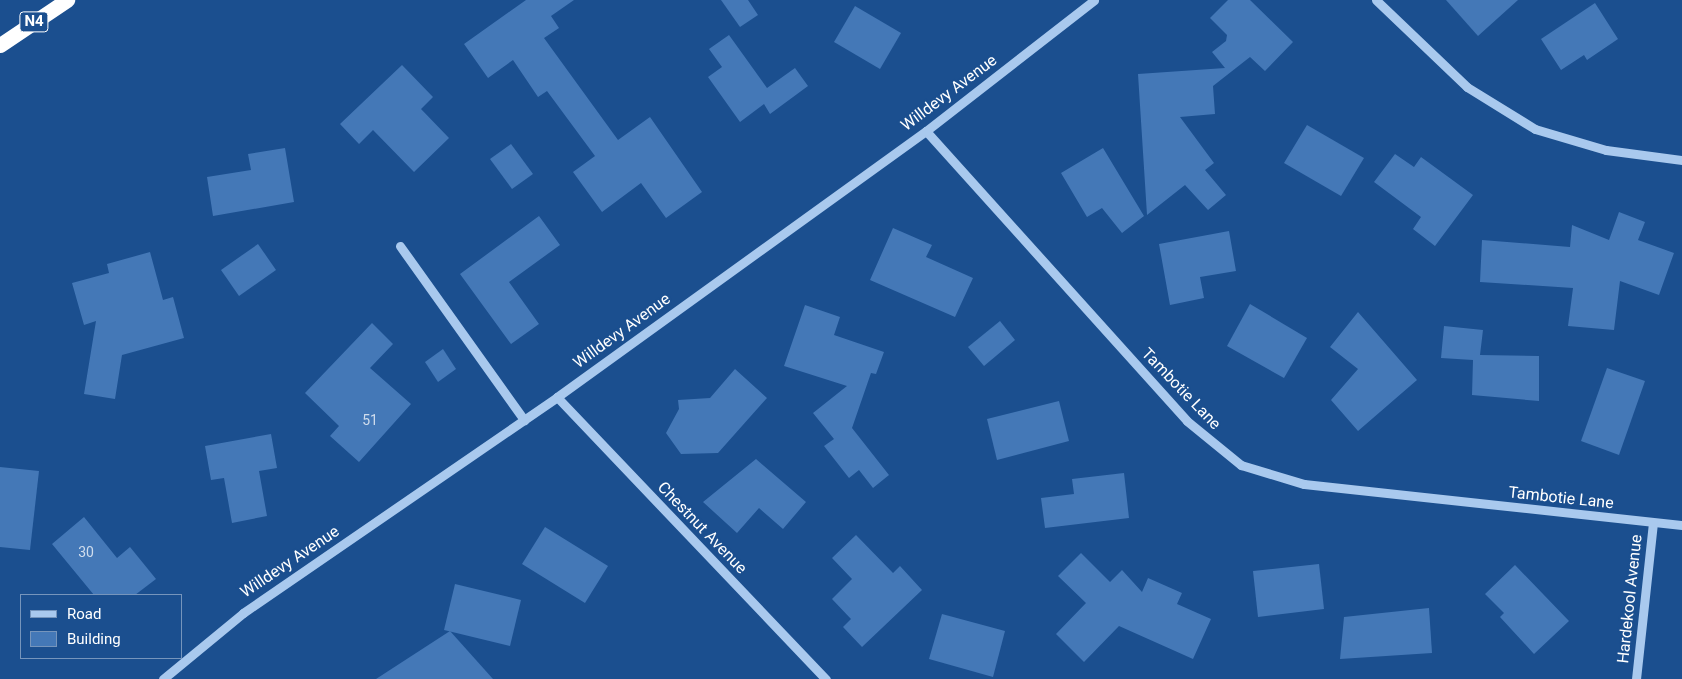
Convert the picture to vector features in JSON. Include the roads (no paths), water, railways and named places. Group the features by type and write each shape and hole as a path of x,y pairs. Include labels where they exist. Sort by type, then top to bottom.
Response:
{"highway":[{"name":"N4","path":"0,45 67,0"}],"street":[{"name":"Willdevy Avenue","path":"163,679 243,613 557,398 926,131 1094,0"},
{"path":"1376,0 1467,87 1535,129 1606,150 1682,160"},
{"name":"Tambotie Lane","path":"926,131 1187,420 1241,465 1304,484 1682,526"},
{"path":"400,246 524,420"},
{"name":"Chestnut Avenue","path":"557,398 826,679"},
{"name":"Hardekool Avenue","path":"1636,679 1653,523"}]}
